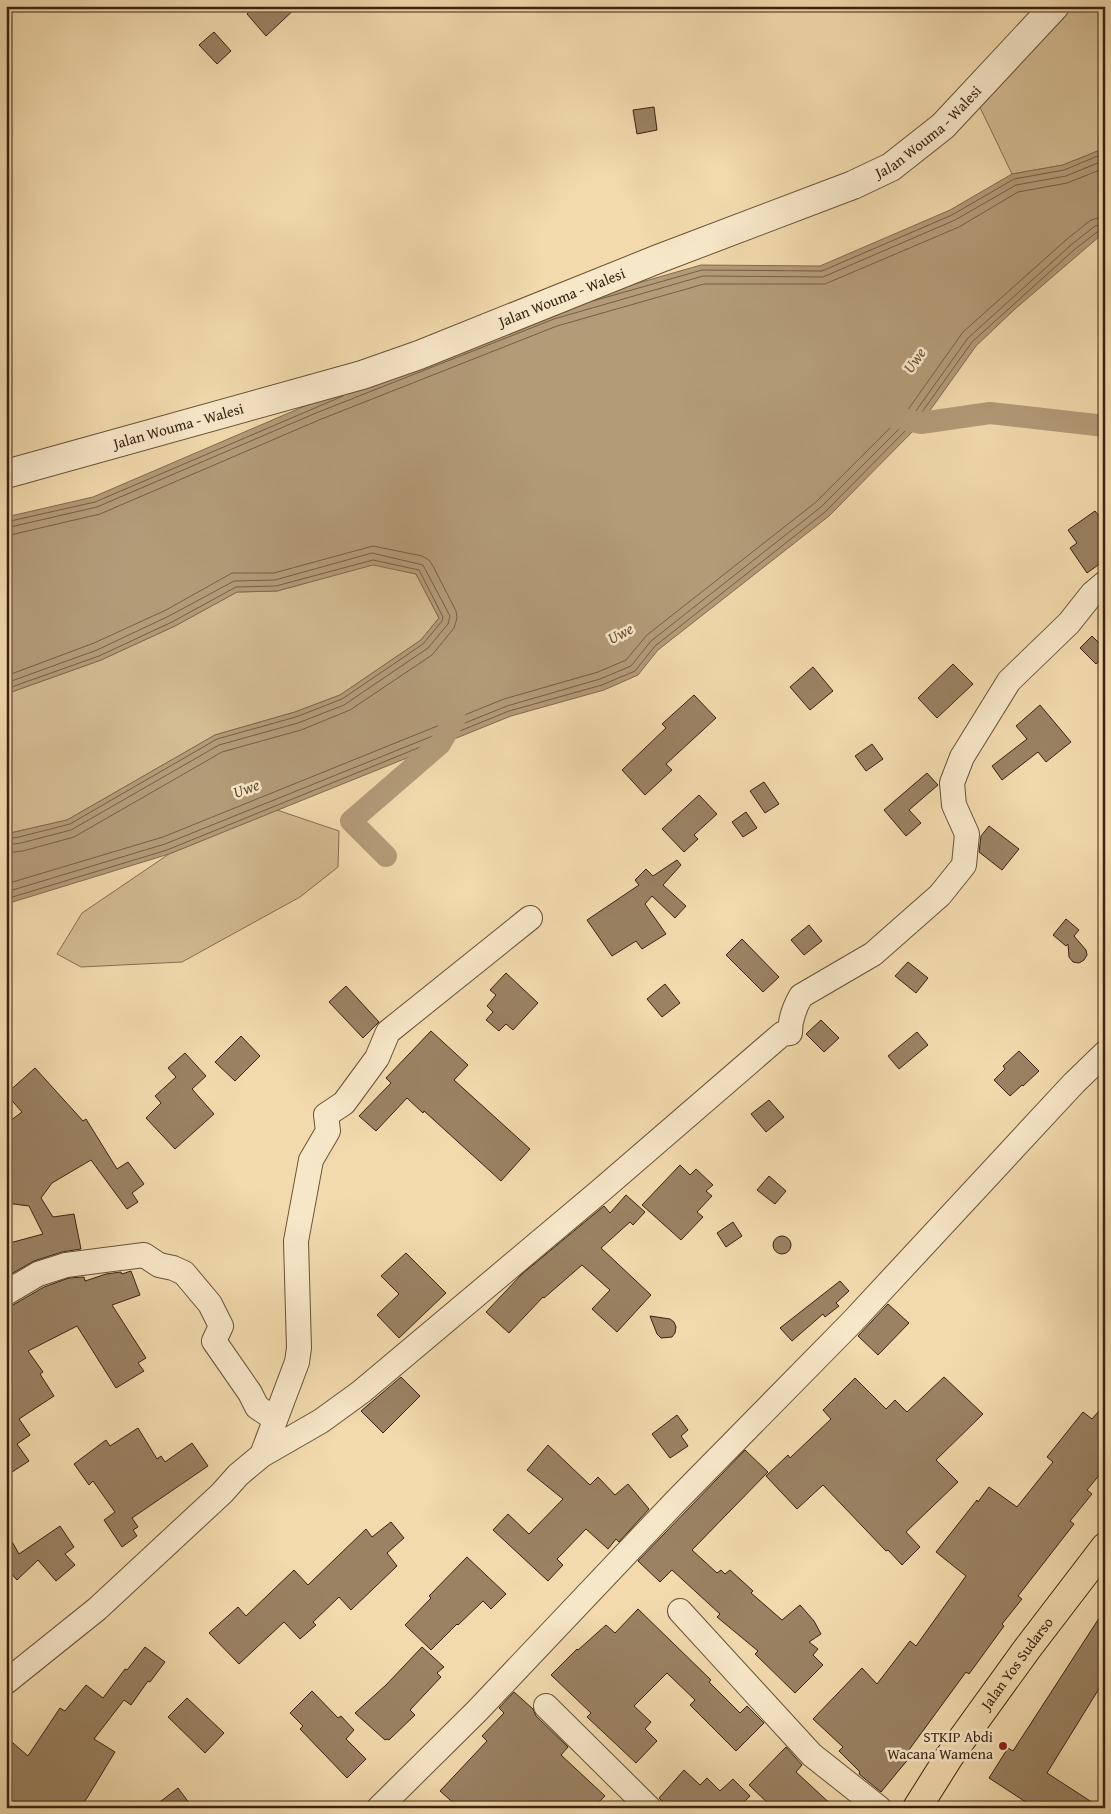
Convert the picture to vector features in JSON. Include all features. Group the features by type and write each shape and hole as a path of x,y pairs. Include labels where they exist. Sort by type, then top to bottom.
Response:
{"main road":[{"name":"Jalan Yos Sudarso","path":"917,1808 954,1750 1033,1641 1105,1547"}],"street":[{"name":"Jalan Wouma - Walesi","path":"6,474 362,376 658,259 853,185 891,167 943,126 1055,6"},
{"path":"6,1682 97,1609 222,1494 238,1475 262,1455 321,1421 361,1392 599,1192 782,1034 790,1033 790,1021 801,996 873,954 940,895 964,864 967,834 954,805 952,783 962,756 1009,681 1069,623 1092,594 1105,583"},
{"path":"262,1455 297,1362 299,1348 296,1241 311,1160 328,1131 326,1115 344,1103 377,1058 388,1032 530,918"},
{"path":"379,1808 477,1711 682,1494 853,1321 1067,1091 1105,1053"},
{"path":"6,1293 38,1274 66,1265 144,1255 159,1265 184,1273 210,1304 221,1326 214,1341 250,1392 258,1407 275,1419"},
{"path":"680,1611 812,1755 879,1808"},
{"path":"546,1706 649,1808"}],"shaded area":[{"path":"1054,6 1105,6 1105,148 1063,165 1012,174 976,99"},
{"path":"374,564 416,574 439,618 421,640 340,695 295,712 215,735 67,820 6,834 6,694 101,660 175,626 237,592 277,591"},
{"path":"277,810 339,831 338,867 300,897 182,962 81,967 57,954 82,913 169,854"}],"water":[{"name":"Uwe","path":"1105,148 1105,234 1100,236 1015,309 976,346 921,423 829,516 658,650 638,675 604,690 511,716 169,854 6,904 6,834 67,820 215,735 295,712 340,695 421,640 439,618 416,574 373,565 277,591 237,592 175,626 101,660 6,694 6,517 93,497 312,403 551,308 701,265 820,266 950,210 1012,174 1063,165"}],"building":[{"path":"255,6 298,6 266,36 247,14"},
{"path":"214,32 231,51 217,64 199,45"},
{"path":"654,107 657,130 637,134 633,110"},
{"path":"1095,511 1105,524 1105,560 1087,573 1070,548 1077,543 1068,530"},
{"path":"1092,636 1105,649 1105,656 1096,664 1080,648"},
{"path":"953,664 973,684 937,718 918,698"},
{"path":"813,667 833,691 810,710 790,687"},
{"path":"694,695 716,718 666,764 672,770 645,795 622,770 666,728 662,724"},
{"path":"1040,705 1071,742 1046,762 1038,752 1002,780 992,766 1027,739 1016,726"},
{"path":"872,744 883,759 866,771 855,756"},
{"path":"927,773 938,785 909,810 921,823 906,836 884,810"},
{"path":"764,782 779,804 765,813 750,791"},
{"path":"699,795 717,814 694,835 698,839 684,852 662,829"},
{"path":"746,812 757,828 743,837 732,822"},
{"path":"989,826 1019,849 1002,870 979,852 981,836"},
{"path":"677,860 681,865 663,885 686,906 675,918 652,896 645,904 666,934 642,949 636,941 612,956 587,920 639,885 635,880 646,869 653,876"},
{"path":"1066,919 1079,930 1074,936 1086,950 1087,955 1079,963 1073,962 1069,957 1068,944 1066,946 1053,935"},
{"path":"809,925 822,941 804,955 791,940"},
{"path":"742,939 779,977 763,992 726,955"},
{"path":"908,962 928,978 916,993 895,976"},
{"path":"506,973 538,1003 513,1030 506,1024 499,1031 486,1020 493,1012 487,1006 496,995 490,990"},
{"path":"665,984 680,1003 662,1017 647,999"},
{"path":"346,986 379,1022 363,1038 329,1002"},
{"path":"821,1020 839,1038 824,1052 806,1034"},
{"path":"431,1031 468,1065 454,1080 530,1149 501,1181 424,1111 423,1113 407,1098 376,1131 359,1116 391,1083 386,1078"},
{"path":"917,1032 928,1045 899,1069 888,1056"},
{"path":"241,1036 260,1056 235,1081 215,1062"},
{"path":"1019,1051 1039,1071 1010,1096 994,1080 1005,1069 1003,1066"},
{"path":"185,1053 206,1076 192,1089 214,1114 175,1149 146,1118 161,1103 155,1096 176,1077 168,1068"},
{"path":"35,1068 83,1121 86,1119 117,1169 128,1162 144,1184 132,1193 138,1202 127,1209 91,1160 52,1183 41,1198 53,1217 74,1214 81,1249 62,1252 34,1261 6,1277 6,1244 43,1234 29,1206 6,1203 6,1124 22,1112 6,1094"},
{"path":"769,1100 784,1117 766,1132 751,1114"},
{"path":"680,1165 690,1175 696,1169 713,1185 706,1191 712,1196 697,1212 703,1217 681,1240 642,1205"},
{"path":"769,1176 786,1191 775,1204 757,1190"},
{"path":"626,1195 645,1212 633,1225 630,1222 601,1248 651,1295 617,1332 592,1309 610,1290 582,1265 543,1297 509,1333 486,1312 522,1274 604,1206 610,1213"},
{"path":"733,1222 742,1236 726,1247 717,1233"},
{"path":"778,1236 786,1236 791,1241 789,1252 778,1254 773,1249 773,1241"},
{"path":"406,1253 446,1293 399,1338 377,1315 399,1294 381,1276"},
{"path":"131,1271 140,1295 112,1305 146,1358 138,1363 144,1371 116,1388 77,1326 28,1351 43,1372 40,1374 54,1396 19,1419 30,1435 17,1444 29,1461 6,1476 6,1307 44,1287 69,1278 84,1277 85,1281 106,1274 121,1272 122,1274"},
{"path":"840,1281 849,1291 836,1303 839,1306 825,1317 823,1314 792,1341 780,1328"},
{"path":"888,1304 909,1323 878,1355 858,1336"},
{"path":"650,1316 670,1319 674,1322 676,1327 672,1337 661,1338 657,1334"},
{"path":"401,1377 420,1396 383,1433 361,1411"},
{"path":"944,1377 983,1414 936,1460 958,1482 906,1532 920,1547 902,1565 888,1550 886,1551 823,1485 797,1509 766,1476 788,1455 790,1458 831,1419 823,1410 855,1378 886,1409 895,1400 907,1412"},
{"path":"1105,1404 1105,1468 1087,1490 1092,1494 1070,1521 1074,1524 1018,1596 1022,1599 1002,1624 1004,1626 969,1674 966,1672 906,1754 910,1757 881,1792 859,1774 860,1772 839,1751 843,1747 813,1719 862,1668 877,1684 910,1641 916,1646 966,1576 936,1552 989,1487 1017,1507 1053,1462 1047,1457 1083,1412 1092,1419"},
{"path":"677,1415 688,1430 681,1436 688,1446 670,1458 652,1434"},
{"path":"138,1428 157,1459 161,1456 165,1462 192,1443 208,1466 132,1518 138,1527 133,1530 137,1536 122,1547 104,1520 115,1512 93,1481 89,1485 74,1464 106,1440 110,1446"},
{"path":"548,1445 590,1485 598,1477 615,1495 628,1484 649,1509 619,1542 616,1539 608,1549 586,1529 557,1559 563,1565 548,1581 493,1530 508,1514 529,1534 563,1499 527,1470"},
{"path":"745,1450 768,1472 692,1550 717,1573 721,1570 725,1574 730,1570 753,1591 751,1593 782,1620 800,1605 814,1621 821,1634 809,1642 818,1649 813,1655 823,1665 795,1693 755,1654 758,1651 717,1617 720,1614 672,1570 660,1582 638,1561"},
{"path":"391,1522 404,1538 387,1553 397,1566 351,1610 339,1597 313,1622 316,1625 300,1639 284,1622 239,1664 209,1633 238,1607 246,1616 294,1570 308,1585 366,1529 372,1537"},
{"path":"60,1526 74,1547 65,1554 75,1565 56,1581 38,1560 17,1580 6,1568 6,1531 19,1554"},
{"path":"467,1557 506,1594 491,1609 483,1601 431,1650 405,1625 431,1598 429,1596"},
{"path":"638,1609 711,1680 709,1682 740,1713 747,1706 764,1723 736,1751 690,1705 695,1700 667,1673 634,1706 651,1722 645,1729 657,1741 636,1763 587,1717 591,1713 551,1675 577,1649 606,1625 615,1633"},
{"path":"1105,1609 1105,1679 1047,1773 1101,1808 1035,1808 989,1778 1008,1748 1013,1751"},
{"path":"145,1647 165,1662 150,1682 148,1681 131,1705 124,1700 94,1739 115,1752 79,1808 6,1808 6,1737 28,1756 60,1708 65,1711 86,1685 103,1698"},
{"path":"422,1647 444,1667 437,1673 441,1677 410,1710 415,1715 389,1740 385,1740 355,1713 386,1685"},
{"path":"312,1691 338,1718 341,1716 354,1730 346,1739 366,1759 347,1778 300,1729 303,1726 290,1713"},
{"path":"514,1692 533,1709 536,1716 568,1747 561,1755 605,1796 593,1808 459,1808 440,1791 487,1741 482,1736 504,1713 499,1708"},
{"path":"187,1698 224,1733 205,1753 168,1717"},
{"path":"786,1747 802,1765 796,1772 835,1808 773,1808 749,1785"},
{"path":"684,1770 700,1785 707,1778 720,1791 733,1779 750,1796 738,1808 669,1808 659,1798"},
{"path":"178,1788 193,1808 152,1808"}],"waterway":[{"path":"893,417 921,423 990,413 1105,426"},
{"path":"386,856 351,821 440,744 455,718"}],"place":[{"name":"STKIP Abdi Wacana Wamena","path":"1003,1746"}]}
